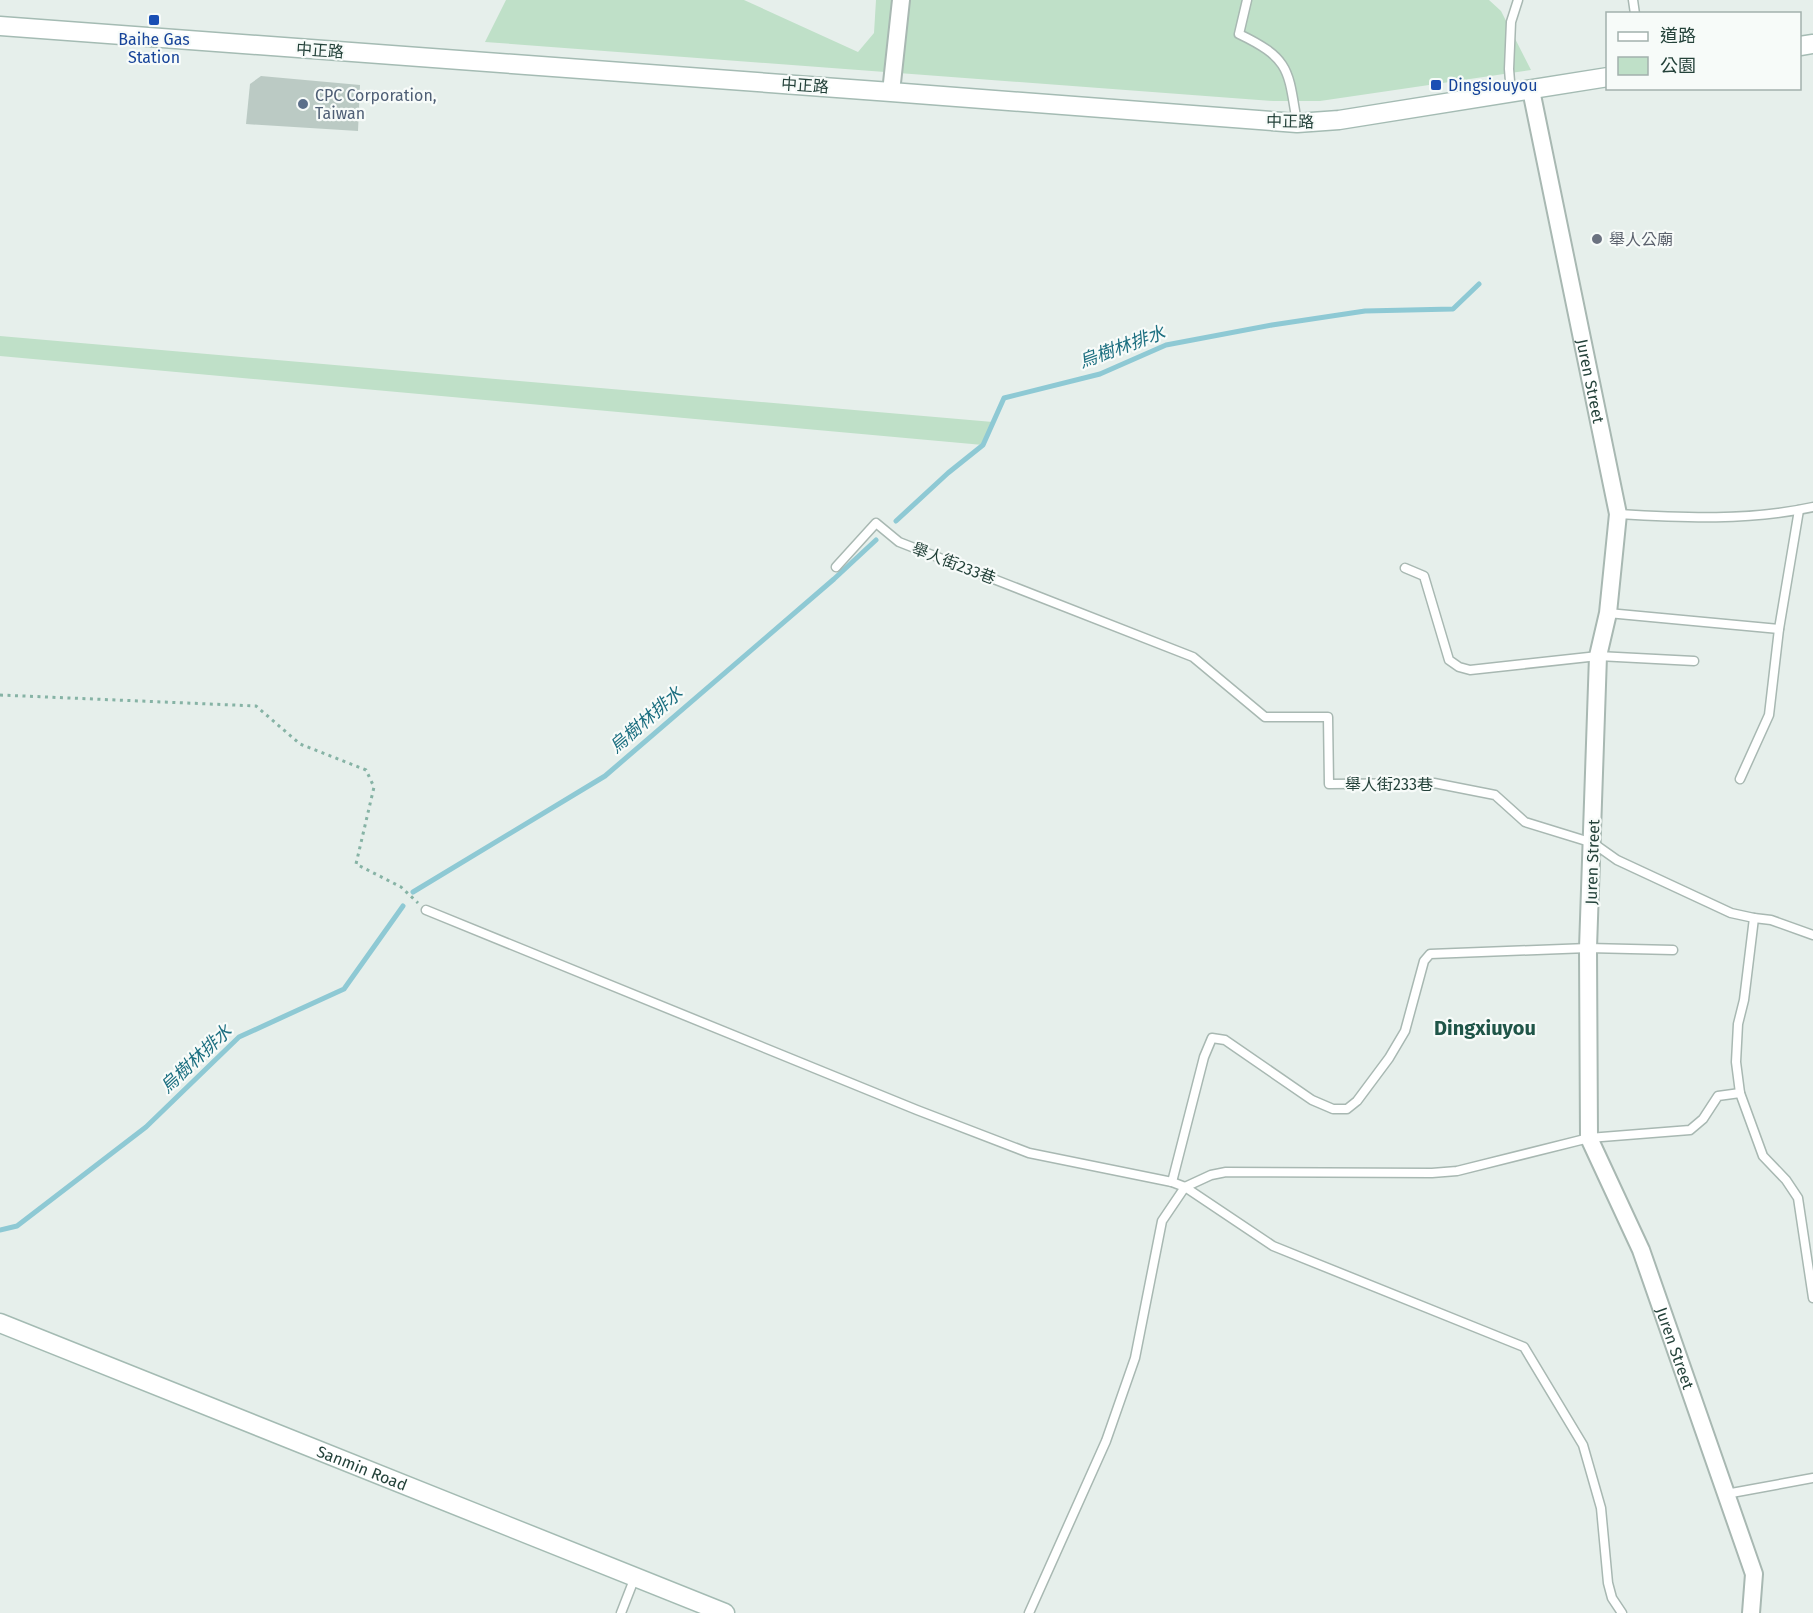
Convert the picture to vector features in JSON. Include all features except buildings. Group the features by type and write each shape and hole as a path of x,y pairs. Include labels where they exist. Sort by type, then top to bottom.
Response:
{"main road":[{"name":"中正路","path":"0,26 1297,123 1338,120 1606,77"},
{"name":"Sanmin Road","path":"0,1323 725,1613"}],"street":[{"path":"891,92 901,0"},
{"name":"Juren Street","path":"1531,90 1618,514 1608,613 1598,656 1588,948 1589,1138 1641,1250 1754,1574 1751,1613"}],"lane":[{"path":"1247,0 1239,34 1264,45 1282,62 1289,78 1297,123"},
{"path":"1511,94 1509,69 1511,22 1518,0"},
{"path":"1618,514 1687,518 1740,517 1813,507"},
{"path":"1740,779 1769,715 1779,629 1799,510"},
{"name":"舉人街233巷","path":"836,567 876,523 899,542 1192,657 1265,717 1328,717 1329,784 1434,783 1495,795 1525,822 1593,843 1617,860 1731,913 1771,920 1813,935"},
{"path":"1406,568 1424,576 1449,660 1459,667 1470,670 1598,656 1694,661"},
{"path":"1608,613 1779,629"},
{"path":"426,910 906,1106 1029,1153 1172,1182 1185,1187 1273,1246 1524,1347 1583,1445 1600,1508 1608,1582 1612,1598 1622,1613"},
{"path":"1754,918 1744,1000 1738,1024 1736,1062 1740,1093 1762,1156 1786,1180 1798,1198 1813,1298"},
{"path":"1172,1182 1204,1057 1212,1038 1225,1040 1312,1100 1333,1109 1347,1109 1357,1101 1389,1058 1405,1031 1425,961 1430,954 1588,948 1673,950"},
{"path":"1029,1613 1106,1441 1135,1358 1162,1221 1185,1187 1211,1175 1226,1172 1432,1173 1457,1171 1589,1138 1690,1130 1703,1119 1718,1096 1740,1093"},
{"path":"1726,1494 1813,1478"},
{"path":"621,1613 635,1577"}],"path":[{"path":"0,695 256,706 300,744 366,770 374,787 356,864 401,887 426,910"}],"green space":[{"path":"506,0 744,0 858,52 874,33 876,0 1489,0 1501,11 1531,70 1320,101 1273,101 485,42"},
{"path":"0,336 993,422 983,445 0,356"}],"waterway":[{"name":"烏樹林排水","path":"896,521 948,473 983,445 1004,398 1100,374 1166,345 1272,325 1365,311 1453,309 1479,284"},
{"name":"烏樹林排水","path":"413,892 605,776 834,579 876,540"},
{"name":"烏樹林排水","path":"0,1230 17,1226 146,1127 239,1037 344,989 403,906"}],"place":[{"name":"Baihe Gas Station","path":"154,20"},
{"name":"Dingsiouyou","path":"1436,85"},
{"name":"CPC Corporation, Taiwan","path":"303,104"},
{"name":"舉人公廟","path":"1597,239"}],"district":[{"name":"Dingxiuyou","path":"1485,1028"}]}
